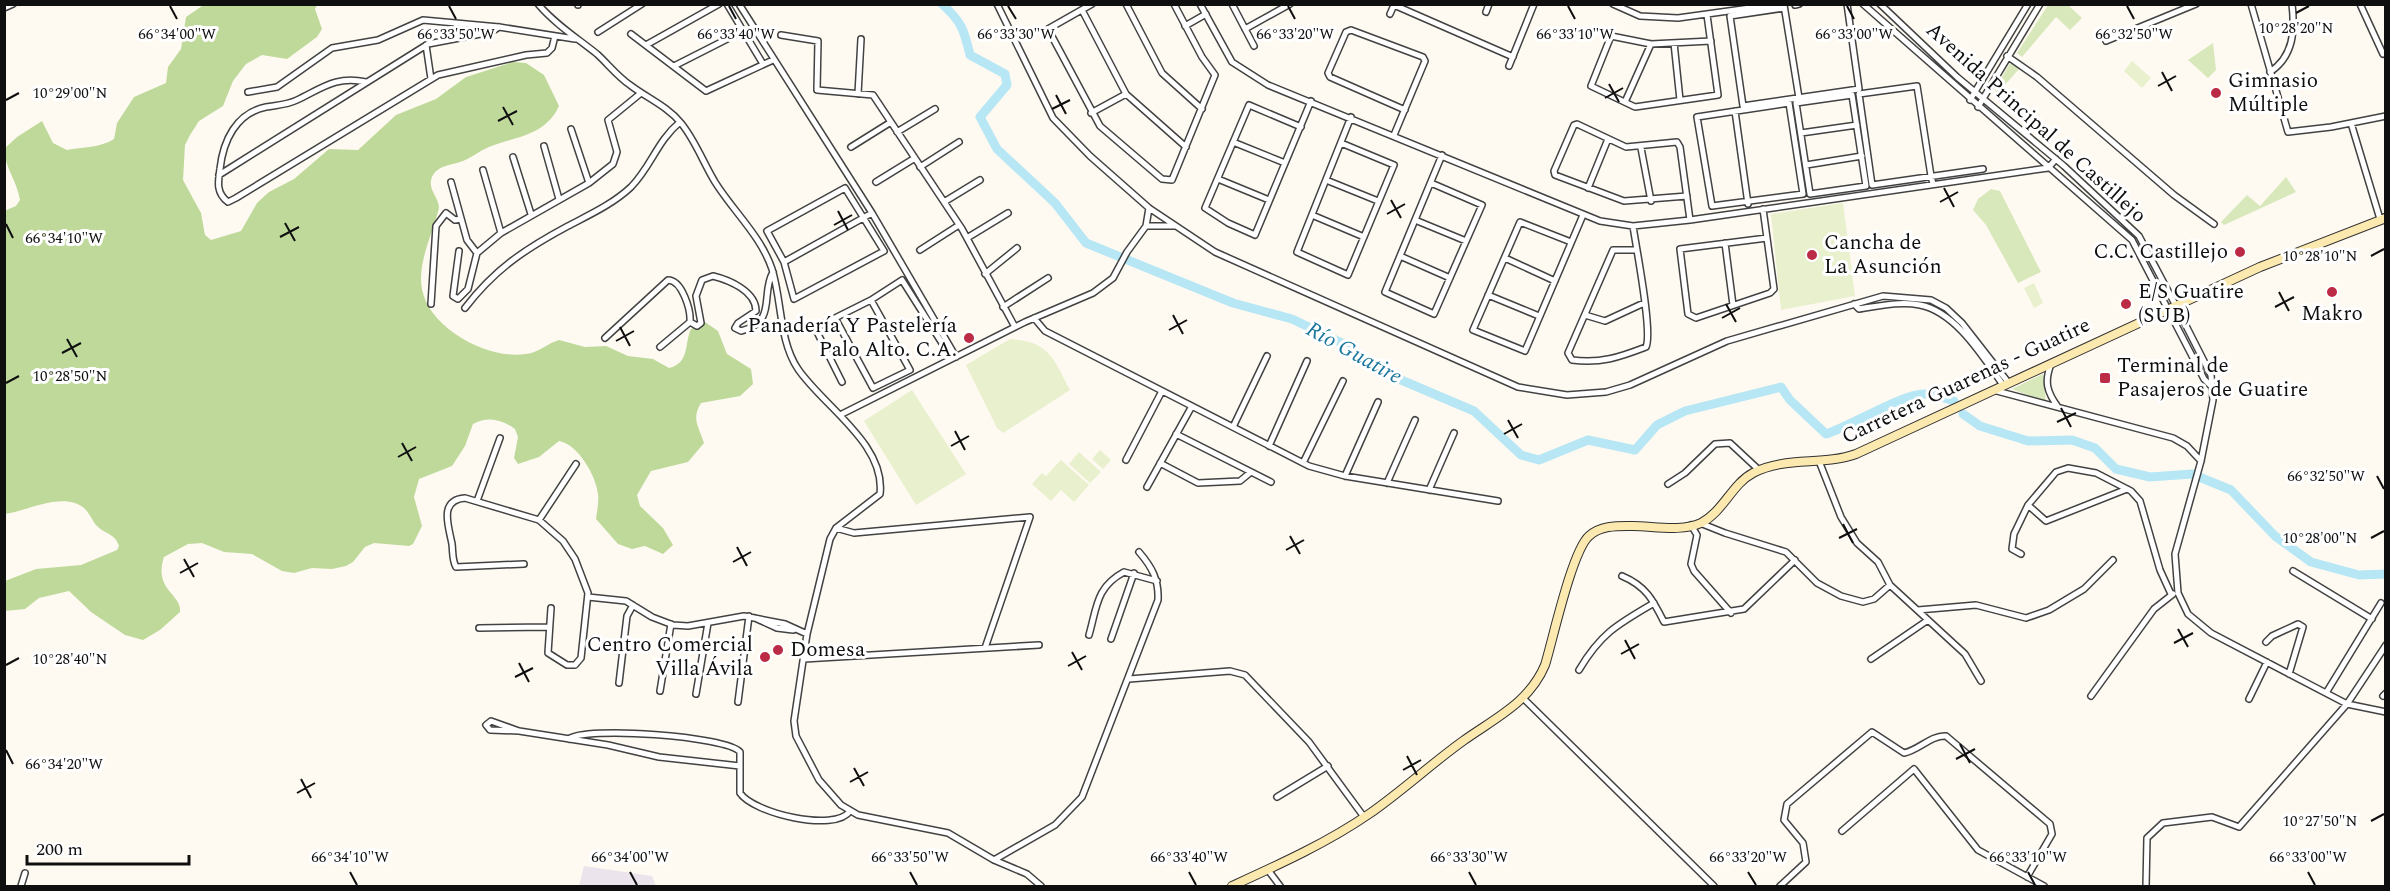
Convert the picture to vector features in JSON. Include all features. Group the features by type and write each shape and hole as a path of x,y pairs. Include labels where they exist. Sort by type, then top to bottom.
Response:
{"main road":[{"name":"Carretera Guarenas - Guatire","path":"1232,886 1268,870 1364,817 1462,741 1524,699 1537,682 1545,665 1578,553 1587,537 1599,530 1616,526 1700,523 1717,509 1745,478 1759,470 1778,465 1856,454 2260,267 2384,218"}],"street":[{"path":"4,8 13,4"},
{"path":"538,4 576,39 680,122 715,182 763,248 773,272 792,358 818,395 856,430 866,446 881,483 880,494 836,528 830,539 807,634 794,721 796,736 819,780 841,805 850,811 885,821 948,832 994,860 1027,874 1041,886"},
{"path":"598,32 642,4"},
{"path":"646,45 719,4"},
{"path":"727,4 763,64"},
{"path":"739,4 872,213 956,357"},
{"path":"997,4 1053,118 1090,156 1149,208 1215,252 1518,387 1567,395 1606,392 1630,385 1727,340 1883,296 1931,300 1946,308 1962,323 2006,384"},
{"path":"1092,4 1048,29 1100,126 1162,179 1172,180 1215,75 1174,4"},
{"path":"1126,4 1162,74 1202,109"},
{"path":"1200,4 1232,62 1268,85 1351,117 1600,221 1633,226 1690,220 2048,168 2056,159"},
{"path":"1232,4 1254,46"},
{"path":"1245,29 1290,4"},
{"path":"1389,14 1394,4 1513,57"},
{"path":"1486,12 1489,4"},
{"path":"1613,4 1640,16 1678,18 1782,6"},
{"path":"1782,6 1730,16 1743,106 1859,88 1847,4"},
{"name":"Avenida Principal de Castillejo","path":"1863,4 2132,240 2172,308"},
{"name":"Avenida Principal de Castillejo","path":"1880,4 1975,92 2056,159 2139,236 2172,308"},
{"path":"2106,41 2196,4"},
{"path":"2251,4 2288,132 2385,116"},
{"path":"2271,72 2282,62 2292,43 2295,30 2292,4"},
{"path":"2360,4 2383,54"},
{"path":"1509,66 1534,5"},
{"path":"1782,6 1799,98"},
{"path":"1970,100 2026,6 2038,6"},
{"path":"1978,107 2038,6"},
{"path":"1082,10 1126,94 1186,147"},
{"path":"1185,26 1206,14"},
{"path":"1707,15 1711,40 1718,95 1635,107 1591,86 1611,36 1651,44 1711,40"},
{"path":"248,92 286,82 332,48 378,40 423,20 499,27 576,39"},
{"path":"219,175 426,45 491,32 499,27"},
{"path":"1394,135 1405,110 1425,61 1423,57 1350,30 1346,32 1328,73 1330,77 1405,110"},
{"path":"674,66 743,31"},
{"path":"631,34 706,91 773,60"},
{"path":"781,35 818,41 817,90 873,95 967,238 1014,327"},
{"path":"366,82 349,79 337,81 287,104 253,111 231,131 222,150 218,190 223,198 228,202 236,198 431,79 526,55 547,53 552,48 555,36"},
{"path":"858,94 861,39"},
{"path":"1674,42 1680,100"},
{"path":"1625,102 1651,44"},
{"path":"426,45 431,79"},
{"path":"2007,56 2037,77 2174,195 2214,224"},
{"path":"1933,184 1931,176 1917,86 1859,94 1872,185 1931,176 1983,169"},
{"path":"459,251 453,296 458,299 468,289 477,253 501,233 531,214 589,183 616,159 617,152 608,126 609,118 641,93"},
{"path":"1091,113 1126,94"},
{"path":"1852,95 1866,186 1810,194 1801,133 1796,103 1852,95"},
{"path":"1300,127 1249,105 1205,208 1228,224 1255,235 1311,101"},
{"path":"1789,103 1803,194 1712,206 1697,117 1735,111 1789,103"},
{"path":"897,132 935,109"},
{"path":"1735,111 1750,211"},
{"path":"1341,143 1394,165 1347,275 1297,252 1351,117"},
{"path":"465,308 485,282 501,268 614,201 631,187 665,135 680,122"},
{"path":"852,147 891,122"},
{"path":"2349,123 2364,172 2384,218"},
{"path":"1687,196 1651,201 1624,201 1555,175 1554,171 1574,125 1578,124 1626,147 1641,148 1677,142 1687,196 1690,220"},
{"path":"1801,133 1857,125"},
{"path":"571,129 589,183"},
{"path":"1588,188 1608,139"},
{"path":"920,166 959,142"},
{"path":"1233,142 1285,163"},
{"path":"544,146 559,199"},
{"path":"1641,148 1651,201"},
{"path":"1431,183 1482,205 1434,314 1385,292 1442,155"},
{"path":"1806,165 1862,156"},
{"path":"513,157 531,214"},
{"path":"876,182 915,158"},
{"path":"483,170 501,233"},
{"path":"1218,178 1269,201"},
{"path":"944,202 980,180"},
{"path":"1326,180 1378,201"},
{"path":"451,182 467,240 477,253"},
{"path":"845,189 884,251 794,299 784,262 767,231 845,189"},
{"path":"1842,189 1843,197"},
{"path":"1834,190 1835,198"},
{"path":"840,415 1014,327 1093,293 1113,278 1127,252 1146,226 1149,208"},
{"path":"1763,209 1767,238 1774,289 1770,293 1696,318 1688,314 1680,249 1767,238"},
{"path":"431,303 436,226 446,213 455,220 461,219"},
{"path":"784,262 872,213"},
{"path":"967,238 1008,213"},
{"path":"1312,215 1364,237"},
{"path":"1571,242 1520,222 1473,330 1525,351 1583,215"},
{"path":"1415,220 1466,241"},
{"path":"920,250 959,225"},
{"path":"1146,226 1176,226"},
{"path":"1633,226 1637,250 1649,340 1646,347 1611,360 1583,362 1572,360 1569,356 1613,250 1637,250"},
{"path":"1725,243 1733,305"},
{"path":"985,274 1017,248"},
{"path":"1400,256 1450,278"},
{"path":"1505,258 1555,281"},
{"path":"690,322 697,326 701,323 697,290 702,280 713,276 740,288 754,303 756,311 738,323 735,328 741,331 751,327 764,316 767,309 768,288 773,272"},
{"path":"1003,307 1048,278"},
{"path":"605,338 668,280 676,283 690,307 690,322"},
{"path":"842,382 814,328 871,300 902,280 946,351"},
{"path":"1488,295 1539,316"},
{"path":"871,300 915,378"},
{"path":"1585,315 1605,321 1644,303"},
{"path":"1854,304 1859,309 1898,304 1921,305 1937,311 1965,336 2006,384"},
{"path":"2172,308 2211,375 2213,400 2201,461 2175,554 2175,593"},
{"path":"835,318 873,388 910,370"},
{"path":"1034,318 1045,332 1303,463 1345,476 1498,501"},
{"path":"660,347 690,322"},
{"path":"1233,427 1267,356"},
{"path":"1269,446 1307,361"},
{"path":"2051,363 2046,384 2050,398 2059,409"},
{"path":"1303,463 1343,381"},
{"path":"1126,460 1162,391"},
{"path":"1990,392 2173,438 2187,446 2201,461"},
{"path":"1345,476 1378,402"},
{"path":"1147,487 1192,406"},
{"path":"1387,483 1415,420"},
{"path":"1429,490 1454,433"},
{"path":"1176,434 1271,482"},
{"path":"477,501 500,438"},
{"path":"1668,484 1685,473 1715,444 1730,443 1759,470"},
{"path":"1819,461 1841,517 1857,543 1878,562 1890,585 1965,654 1980,681"},
{"path":"1160,463 1198,483 1240,481 1251,472"},
{"path":"539,520 576,464"},
{"path":"2021,554 2016,552 2011,545 2019,520 2028,504 2053,475 2068,468 2096,473 2136,495 2143,506 2160,570 2188,614 2211,633 2347,704 2385,712"},
{"path":"2028,504 2046,521 2127,489"},
{"path":"524,564 460,569 455,566 446,519 447,510 458,499 477,501 539,520 556,532 570,552 588,590 581,658 576,664 567,665 549,654 547,649 551,608"},
{"path":"836,528 854,533 1030,517 985,648"},
{"path":"1700,523 1786,552 1817,583 1841,596 1863,602 1874,599 1890,585"},
{"path":"1691,525 1697,535 1691,564 1694,571 1731,613"},
{"path":"994,860 1055,825 1082,797 1158,600 1157,581 1149,564 1139,552"},
{"path":"1622,576 1637,582 1649,593 1664,622 1731,613 1744,609 1795,560"},
{"path":"1918,610 1976,605 2026,618 2049,610 2084,589 2113,560"},
{"path":"2293,571 2372,619"},
{"path":"1089,635 1104,586 1124,572 1157,581"},
{"path":"1111,639 1134,573"},
{"path":"2091,696 2154,609 2175,593"},
{"path":"588,597 623,600 671,624 682,626 748,616 785,624 793,630 807,634"},
{"path":"1579,670 1591,651 1611,628 1654,603"},
{"path":"2326,693 2381,603"},
{"path":"619,683 627,616 633,605"},
{"path":"738,702 748,616"},
{"path":"1870,659 1928,620"},
{"path":"696,694 708,623"},
{"path":"660,691 671,624"},
{"path":"2266,642 2272,636 2298,624 2303,627 2289,674"},
{"path":"479,628 549,627"},
{"path":"804,659 1039,645"},
{"path":"2146,886 2147,838 2163,823 2212,818 2239,827 2347,704 2385,645"},
{"path":"2249,699 2267,662"},
{"path":"1129,679 1230,671 1245,675 1309,742 1364,817"},
{"path":"1524,699 1714,886"},
{"path":"519,730 490,730 486,724 491,721 519,730 659,757 740,766"},
{"path":"1780,886 1806,862 1803,843 1784,820 1787,804 1872,732 1904,753 1914,751 1938,735 1946,736 2050,824 2052,834 2027,877"},
{"path":"569,738 576,735 606,734 696,739 738,749 741,796 782,816 833,821 844,818 850,811"},
{"path":"1277,797 1328,766"},
{"path":"1842,831 1914,769 1978,850 2044,886"},
{"path":"1268,870 1280,886"},
{"path":"21,886 25,873"}],"shaded area":[{"path":"584,866 652,876 656,886 579,886"}],"green space":[{"path":"205,4 317,5 315,9 322,29 317,37 287,59 262,55 246,64 233,81 223,106 199,121 190,135 185,145 183,180 201,213 205,235 211,240 241,231 257,203 269,192 294,179 329,149 358,150 396,115 436,99 466,77 513,62 526,63 544,75 559,106 546,124 529,134 489,147 464,161 441,168 434,173 431,185 439,208 424,259 422,289 427,303 448,328 478,346 511,355 530,353 559,340 585,347 606,346 628,356 653,359 669,368 676,366 683,357 691,329 705,322 718,331 727,354 751,369 753,384 740,396 701,403 696,418 704,443 688,462 651,471 637,495 640,506 663,528 673,545 663,554 645,546 632,549 618,544 596,519 597,487 590,470 573,448 559,441 539,457 518,464 514,458 518,437 515,429 500,421 489,419 473,424 465,446 452,466 419,479 414,497 422,526 413,544 409,546 374,543 365,547 353,562 346,566 332,569 312,568 294,573 282,571 252,554 224,552 202,543 188,544 164,557 162,568 162,577 177,600 180,612 160,630 143,640 125,635 91,612 69,591 39,598 25,609 5,611 5,581 36,569 81,565 117,550 119,546 115,538 96,525 85,509 67,501 46,503 5,514 4,211 16,206 20,200 6,162 4,149 17,137 42,121 53,143 67,150 97,146 114,139 117,123 134,97 166,83 168,67 181,49 186,17"},
{"path":"2048,5 2068,5 2082,18 2070,30 2056,17 2022,57 2017,53"},
{"path":"2213,43 2216,70 2208,78 2188,60"},
{"path":"2132,61 2151,78 2142,88 2124,71"},
{"path":"2011,62 2019,69 1997,94 1995,88"},
{"path":"2286,177 2296,192 2224,225 2221,222 2247,195 2260,206"},
{"path":"1991,189 2000,191 2041,272 2018,283 1986,225 1973,210 1978,199"},
{"name":"Cancha de La Asunción","path":"1843,203 1855,296 1781,310 1771,214"},
{"path":"2034,283 2043,303 2034,308 2024,288"},
{"path":"1010,339 1042,348 1054,361 1070,390 1003,433 997,428 966,365"},
{"path":"2043,374 2046,402 2012,389"},
{"path":"912,390 966,474 916,505 864,421"},
{"path":"1100,450 1111,460 1103,469 1092,459"},
{"path":"1079,452 1101,472 1090,483 1069,464"},
{"path":"1061,460 1089,485 1074,502 1061,490 1051,501 1032,484 1042,473 1046,476"}],"waterway":[{"name":"Río Guatire","path":"942,4 961,27 970,55 1005,74 1007,85 980,117 997,149 1055,203 1086,243 1233,303 1292,319 1348,346 1380,371 1474,411 1521,455 1539,460 1588,440 1635,450 1657,425 1685,411 1781,387 1790,400 1826,434 1916,395 1929,394 1954,401"},
{"name":"Río Guatire","path":"1963,414 1980,426 2028,441 2072,440 2095,448 2116,469 2150,477 2192,474 2231,490 2275,536 2311,562 2359,575 2386,574"}],"place":[{"name":"Gimnasio Múltiple","path":"2216,93"},
{"name":"C.C. Castillejo","path":"2240,252"},
{"name":"Cancha de La Asunción","path":"1812,255"},
{"name":"Makro","path":"2332,292"},
{"name":"E/S Guatire (SUB)","path":"2126,304"},
{"name":"Panadería Y Pastelería Palo Alto. C.A.","path":"969,338"},
{"name":"Terminal de Pasajeros de Guatire","path":"2105,378"},
{"name":"Domesa","path":"778,650"},
{"name":"Centro Comercial Villa Ávila","path":"765,657"}]}
